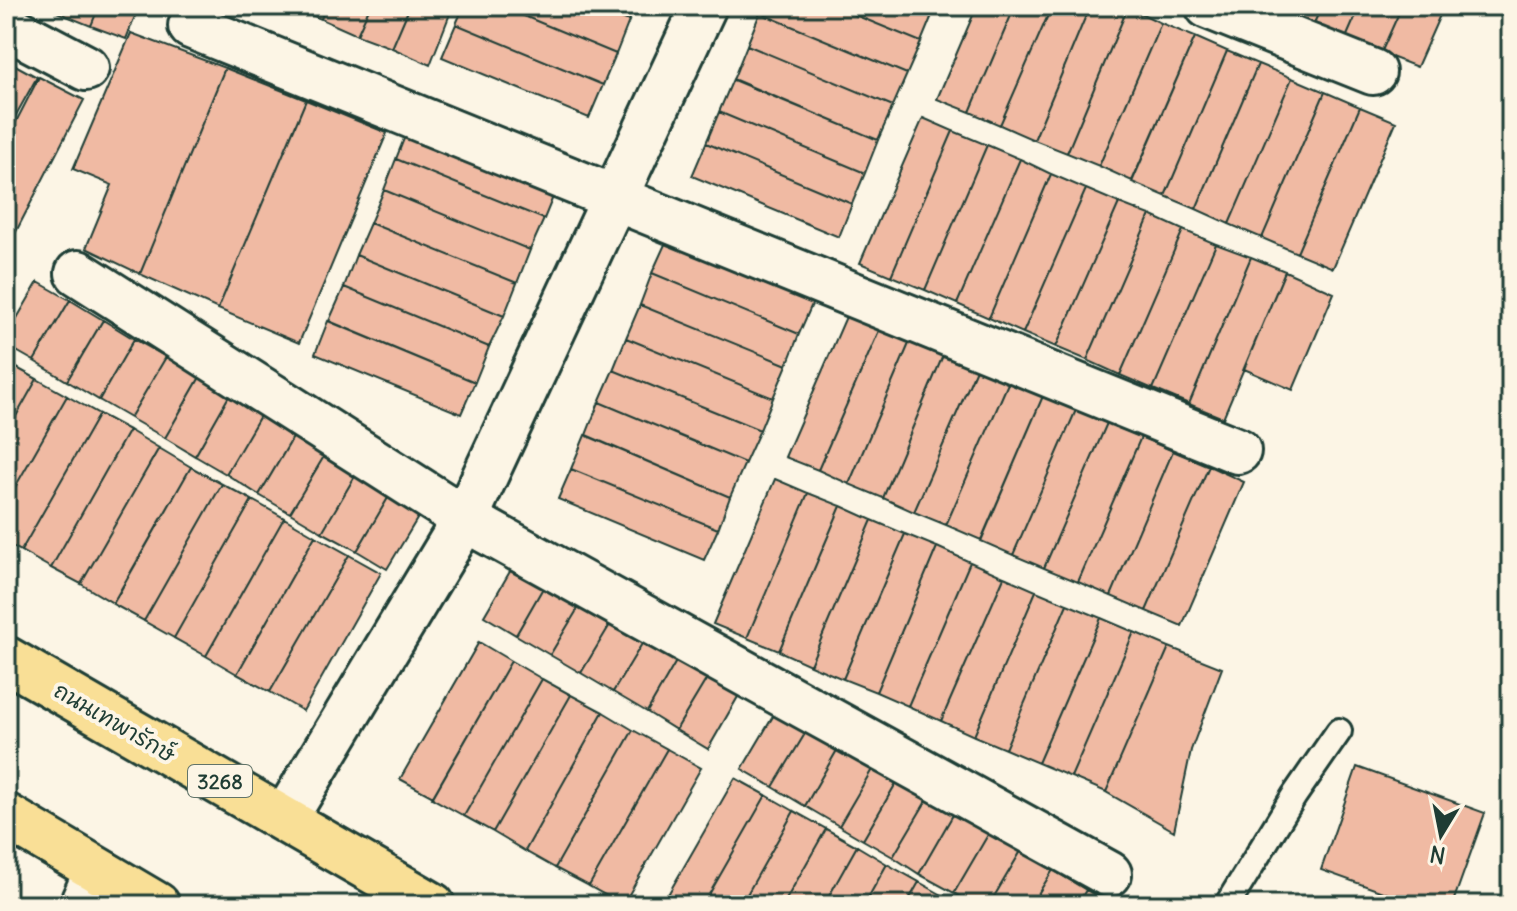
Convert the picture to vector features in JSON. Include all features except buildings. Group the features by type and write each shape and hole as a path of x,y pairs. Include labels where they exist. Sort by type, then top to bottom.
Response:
{"main road":[{"name":"ถนนเทพารักษ์","path":"6,659 432,905"},
{"path":"6,816 90,888 157,905"}],"street":[{"path":"285,818 465,519 704,6"},
{"path":"1208,6 1373,72"},
{"path":"6,26 86,68"},
{"path":"191,26 1238,451"},
{"path":"78,273 465,519 1109,874"}],"lane":[{"path":"1227,905 1294,796 1339,731"}]}
